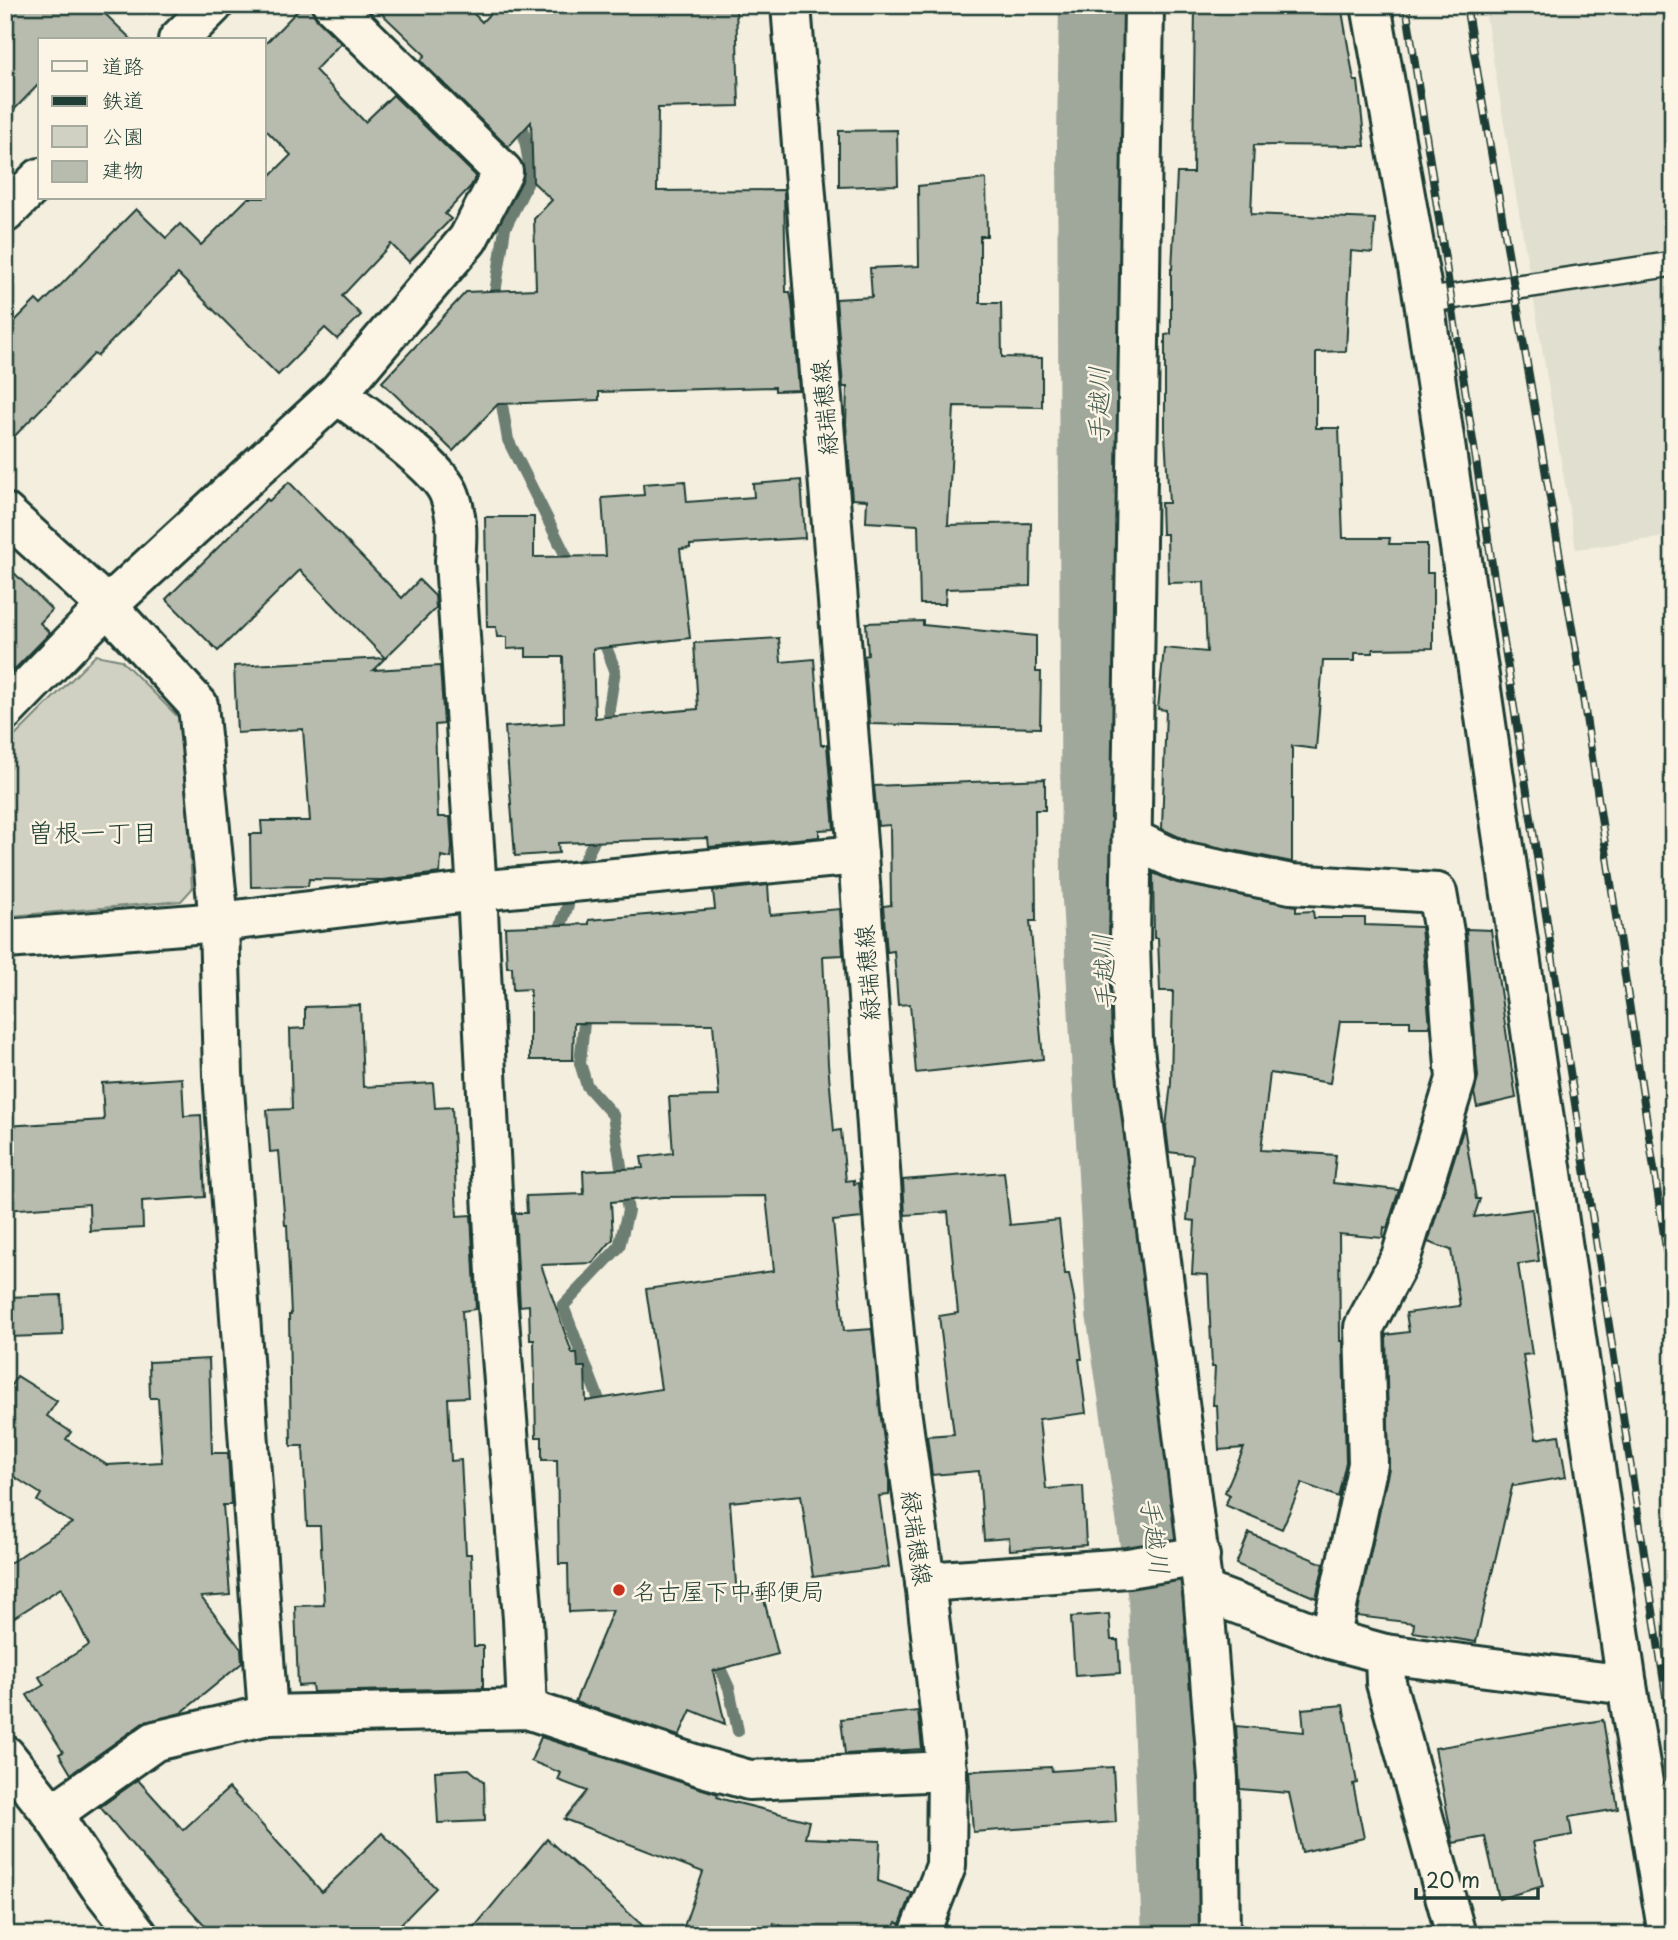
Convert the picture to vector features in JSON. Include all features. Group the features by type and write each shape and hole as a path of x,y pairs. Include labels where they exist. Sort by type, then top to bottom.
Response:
{"street":[{"path":"180,38 213,5"},
{"path":"5,711 107,606 337,394 468,239 503,172 333,5"},
{"name":"緑瑞穂線","path":"791,5 858,855 887,1265 901,1410 947,1771 946,1866 919,1935"},
{"path":"1144,5 1130,943 1133,1041 1197,1568 1218,1778 1220,1935"},
{"path":"1371,5 1424,301 1627,1685 1668,1935"},
{"path":"5,213 38,180"},
{"path":"337,394 425,462 450,493 458,526 455,561 477,891 497,1294 523,1619 527,1709"},
{"path":"5,513 107,606 198,705 219,922 223,1074 268,1715"},
{"path":"1132,839 1181,862 1291,884 1437,893 1445,937 1456,1079 1401,1257 1364,1327 1368,1464 1330,1639"},
{"path":"5,937 8,939 219,922 477,891 858,855"},
{"path":"925,1582 1128,1568 1197,1568 1330,1639 1385,1654 1627,1685"},
{"path":"1385,1654 1386,1683 1456,1935"},
{"path":"52,1814 155,1741 268,1715 527,1709 749,1780 947,1771"},
{"path":"5,1755 52,1814 99,1885 138,1935"}],"lane":[{"path":"1424,301 1673,264"}],"shaded area":[{"path":"1484,5 1673,5 1673,536 1576,549"}],"green space":[{"path":"96,655 121,660 183,722 192,889 181,901 11,916 5,911 5,746"}],"building":[{"path":"5,5 96,5 130,38 38,38 38,85 5,119"},
{"path":"303,5 312,5 317,20 341,43 315,70 365,122 393,95 476,176 471,186 445,214 451,219 409,262 391,244 342,296 361,315 337,339 325,328 278,375 178,274 97,356 94,354 5,446 5,331 36,300 41,305 136,209 166,238 180,224 201,245 246,200 266,200 266,180 291,155 266,130 266,43"},
{"path":"364,5 465,5 482,22 498,5 736,5 739,106 658,108 657,191 784,190 786,292 790,292 792,302 799,390 775,391 775,387 599,392 599,400 498,404 453,451 382,382 466,292 536,289 534,219 552,200 533,182 531,122 508,147 425,65 421,60 425,55 376,8 371,12"},
{"path":"1195,5 1341,5 1354,81 1358,81 1365,146 1254,145 1251,214 1375,219 1373,253 1351,251 1346,351 1316,352 1316,428 1339,428 1343,538 1390,538 1389,544 1427,544 1427,573 1433,573 1433,648 1373,649 1373,653 1355,653 1355,661 1323,661 1316,749 1292,746 1292,862 1188,841 1162,829 1166,710 1158,709 1164,648 1207,652 1204,582 1168,583 1167,534 1162,534 1161,503 1169,503 1165,434 1165,335 1171,334 1171,269 1177,173 1193,173"},
{"path":"897,130 898,185 839,187 839,131"},
{"path":"986,179 987,236 980,236 980,303 1001,303 1002,357 1042,358 1042,407 954,406 948,525 1031,523 1030,586 946,589 945,604 920,604 918,525 866,522 867,500 852,499 846,424 847,387 843,387 836,299 872,297 870,268 919,266 918,186"},
{"path":"801,480 805,538 690,545 690,548 680,549 690,638 593,649 595,718 698,709 694,643 779,638 781,662 814,659 821,745 827,745 834,829 819,830 819,837 709,847 708,838 558,843 559,853 515,856 505,727 564,723 563,657 526,657 526,648 507,649 507,637 497,637 496,627 487,627 485,517 534,517 534,557 606,556 602,498 644,495 643,484 685,481 687,502 754,497 753,484"},
{"path":"289,482 402,598 419,580 435,596 436,608 373,670 440,666 444,724 435,725 438,817 450,817 452,847 451,858 441,856 440,873 382,880 309,879 308,886 251,887 250,834 262,834 261,821 310,821 303,729 237,733 234,666 385,658 300,570 218,651 166,599 267,499 269,501"},
{"path":"5,564 52,610 40,623 50,633 5,679"},
{"path":"923,621 923,625 1036,636 1036,672 1041,672 1040,728 870,724 864,656 868,655 866,623"},
{"path":"1045,779 1045,810 1035,810 1036,921 1030,921 1043,1059 916,1073 910,1004 898,1005 894,951 887,952 883,906 891,905 890,825 878,826 874,786"},
{"path":"1153,873 1177,883 1296,906 1296,912 1313,911 1314,918 1365,918 1365,925 1421,927 1430,1027 1410,1027 1410,1021 1340,1021 1330,1083 1270,1073 1261,1150 1336,1155 1333,1183 1399,1190 1387,1228 1384,1227 1383,1238 1339,1234 1340,1341 1343,1341 1346,1462 1338,1497 1302,1483 1282,1529 1225,1505 1230,1495 1225,1492 1244,1448 1219,1450 1217,1405 1213,1405 1215,1367 1212,1367 1208,1275 1192,1274 1195,1221 1187,1220 1193,1155 1169,1152 1166,1127 1171,1083 1173,991 1160,991 1158,938 1154,938"},
{"path":"768,885 770,915 840,909 843,955 823,956 828,1064 834,1131 841,1130 846,1181 854,1180 854,1184 859,1183 862,1218 833,1221 844,1331 872,1329 889,1480 889,1495 879,1496 889,1567 813,1577 801,1495 730,1502 737,1597 762,1592 778,1654 713,1671 725,1724 691,1710 679,1736 575,1702 613,1610 569,1612 568,1564 559,1564 557,1460 542,1460 542,1437 536,1437 534,1340 530,1340 529,1305 520,1306 515,1213 527,1213 526,1196 584,1194 583,1171 643,1168 641,1157 673,1153 669,1097 719,1096 713,1024 574,1023 573,1060 530,1060 530,989 513,990 512,967 507,967 505,927 589,924 589,920 715,909 713,891","holes":["766,1196 774,1271 646,1289 661,1389 586,1401 585,1367 578,1367 577,1353 572,1353 541,1265 593,1263 613,1239 611,1202 664,1197"]},
{"path":"1466,929 1491,930 1516,1098 1477,1107 1474,1093 1478,1077"},
{"path":"360,1005 363,1087 433,1083 435,1108 452,1107 457,1216 471,1215 476,1309 462,1311 468,1397 448,1398 451,1461 461,1460 466,1554 471,1554 474,1646 483,1646 483,1688 313,1692 312,1685 298,1686 295,1606 324,1605 320,1526 307,1526 303,1446 291,1446 291,1315 287,1225 279,1151 270,1152 267,1110 292,1109 290,1029 305,1028 305,1007"},
{"path":"182,1078 184,1116 201,1115 205,1197 142,1201 143,1228 90,1231 89,1204 5,1210 5,1126 104,1120 102,1083"},
{"path":"1464,1127 1476,1199 1480,1199 1474,1217 1532,1209 1539,1261 1518,1264 1532,1354 1523,1355 1536,1439 1559,1435 1566,1477 1513,1486 1513,1483 1476,1642 1413,1632 1414,1623 1357,1616 1389,1468 1386,1335 1409,1332 1406,1313 1460,1306 1451,1250 1428,1242"},
{"path":"1004,1172 1010,1225 1059,1220 1065,1274 1069,1274 1074,1298 1086,1413 1039,1419 1046,1489 1083,1486 1086,1545 1010,1550 1009,1538 984,1540 979,1471 932,1475 927,1436 954,1434 939,1316 958,1313 948,1212 905,1215 903,1180"},
{"path":"61,1295 63,1335 9,1337 7,1297"},
{"path":"209,1359 212,1453 228,1453 231,1505 223,1505 230,1595 201,1597 241,1649 242,1663 181,1713 143,1723 71,1774 59,1754 63,1752 27,1695 44,1685 39,1677 89,1645 61,1588 5,1623 5,1566 72,1523 37,1501 41,1494 5,1471 5,1395 17,1376 57,1401 47,1416 71,1432 66,1439 107,1465 162,1462 158,1398 150,1398 149,1362"},
{"path":"1249,1533 1324,1564 1316,1598 1236,1564"},
{"path":"1109,1614 1111,1640 1118,1640 1120,1673 1075,1676 1071,1617"},
{"path":"1343,1705 1357,1783 1353,1784 1364,1838 1302,1852 1289,1793 1240,1789 1236,1726 1304,1732 1302,1709"},
{"path":"918,1711 922,1749 845,1754 841,1719"},
{"path":"1603,1720 1618,1809 1569,1817 1572,1835 1533,1842 1543,1886 1499,1899 1485,1837 1453,1843 1435,1748"},
{"path":"541,1737 718,1794 717,1797 722,1799 809,1821 805,1838 880,1841 878,1881 912,1893 900,1924 896,1922 892,1935 805,1935 774,1923 770,1935 681,1935 703,1872 564,1819 587,1791 558,1780 561,1773 531,1761"},
{"path":"1051,1767 1052,1771 1113,1767 1116,1822 973,1832 969,1771"},
{"path":"469,1769 484,1782 485,1821 438,1823 435,1771"},
{"path":"138,1780 183,1830 229,1788 322,1892 382,1833 436,1888 390,1935 214,1935 100,1807"},
{"path":"547,1839 653,1935 468,1935"}],"waterway":[{"name":"手越川","path":"1096,5 1094,141 1098,882 1123,1312 1165,1598 1179,1935"},
{"path":"493,306 505,228 531,176 521,116"},
{"path":"499,387 508,440 573,570"},
{"path":"601,634 615,670 609,708 609,732"},
{"path":"581,867 601,827"},
{"path":"560,941 559,931 568,905"},
{"path":"583,1009 580,1063 587,1086 613,1115 628,1211 619,1247 563,1306 604,1413"},
{"path":"714,1655 729,1688 738,1731"}],"railway":[{"path":"1406,5 1673,1741"},
{"path":"1466,5 1576,651 1673,1295"}],"place":[{"name":"名古屋下中郵便局","path":"619,1590"}],"district":[{"name":"曽根一丁目","path":"93,831"}]}
